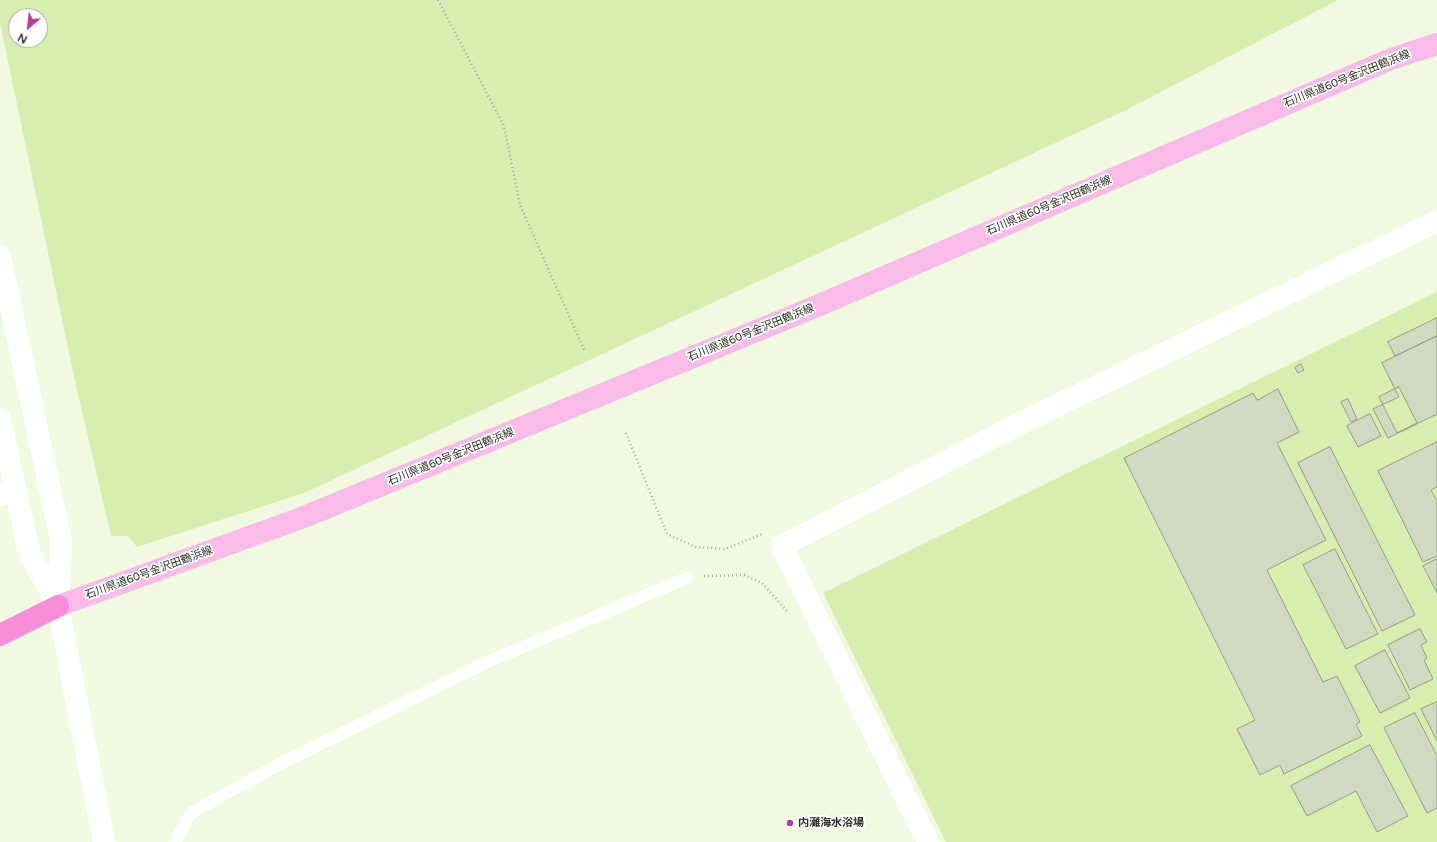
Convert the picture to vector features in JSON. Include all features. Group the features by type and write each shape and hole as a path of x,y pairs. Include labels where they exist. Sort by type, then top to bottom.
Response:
{"highway":[{"path":"0,624 58,606"},
{"path":"0,635 58,606"}],"main road":[{"name":"石川県道60号金沢田鶴浜線","path":"58,606 311,514 817,306 1391,59 1437,44"}],"street":[{"path":"928,842 782,546 1015,426 1437,221"},
{"path":"0,256 61,541 58,606 104,842"},
{"path":"0,419 8,491 29,552 58,606"}],"lane":[{"path":"175,842 191,813 280,764 485,663 687,578"}],"path":[{"path":"438,0 504,126 520,205 585,352"},
{"path":"626,433 667,534 696,547 725,549 774,529 782,546"},
{"path":"687,578 713,575 744,575 762,583 792,617 812,606"}],"green space":[{"path":"0,0 1338,0 1124,111 304,493 137,547 128,536 111,536 73,372 0,23"},
{"path":"1437,292 1437,842 946,842 823,593"}],"building":[{"path":"1437,318 1437,336 1395,356 1388,342"},
{"path":"1437,336 1437,414 1388,438 1373,409 1399,397 1382,363"},
{"path":"1301,364 1304,370 1298,373 1295,368"},
{"path":"1399,387 1417,423 1397,433 1379,397"},
{"path":"1278,389 1299,432 1277,443 1326,540 1267,570 1323,682 1337,676 1360,722 1356,724 1362,736 1284,774 1280,765 1260,775 1237,729 1255,720 1124,458 1253,393 1257,400"},
{"path":"1348,399 1357,419 1351,422 1341,402"},
{"path":"1370,414 1381,436 1358,447 1347,426"},
{"path":"1437,442 1437,487 1431,490 1437,501 1437,556 1423,562 1378,471"},
{"path":"1330,447 1415,615 1382,631 1298,463"},
{"path":"1335,549 1378,634 1346,649 1303,565"},
{"path":"1437,559 1437,593 1423,566"},
{"path":"1420,629 1427,642 1421,645 1427,658 1424,660 1433,679 1410,690 1388,645"},
{"path":"1385,650 1410,698 1380,713 1355,666"},
{"path":"1437,702 1437,741 1421,709"},
{"path":"1415,713 1437,756 1437,808 1427,813 1384,728"},
{"path":"1370,745 1408,816 1377,832 1356,791 1307,816 1291,786"}],"place":[{"name":"内灘海水浴場","path":"790,823"}]}
